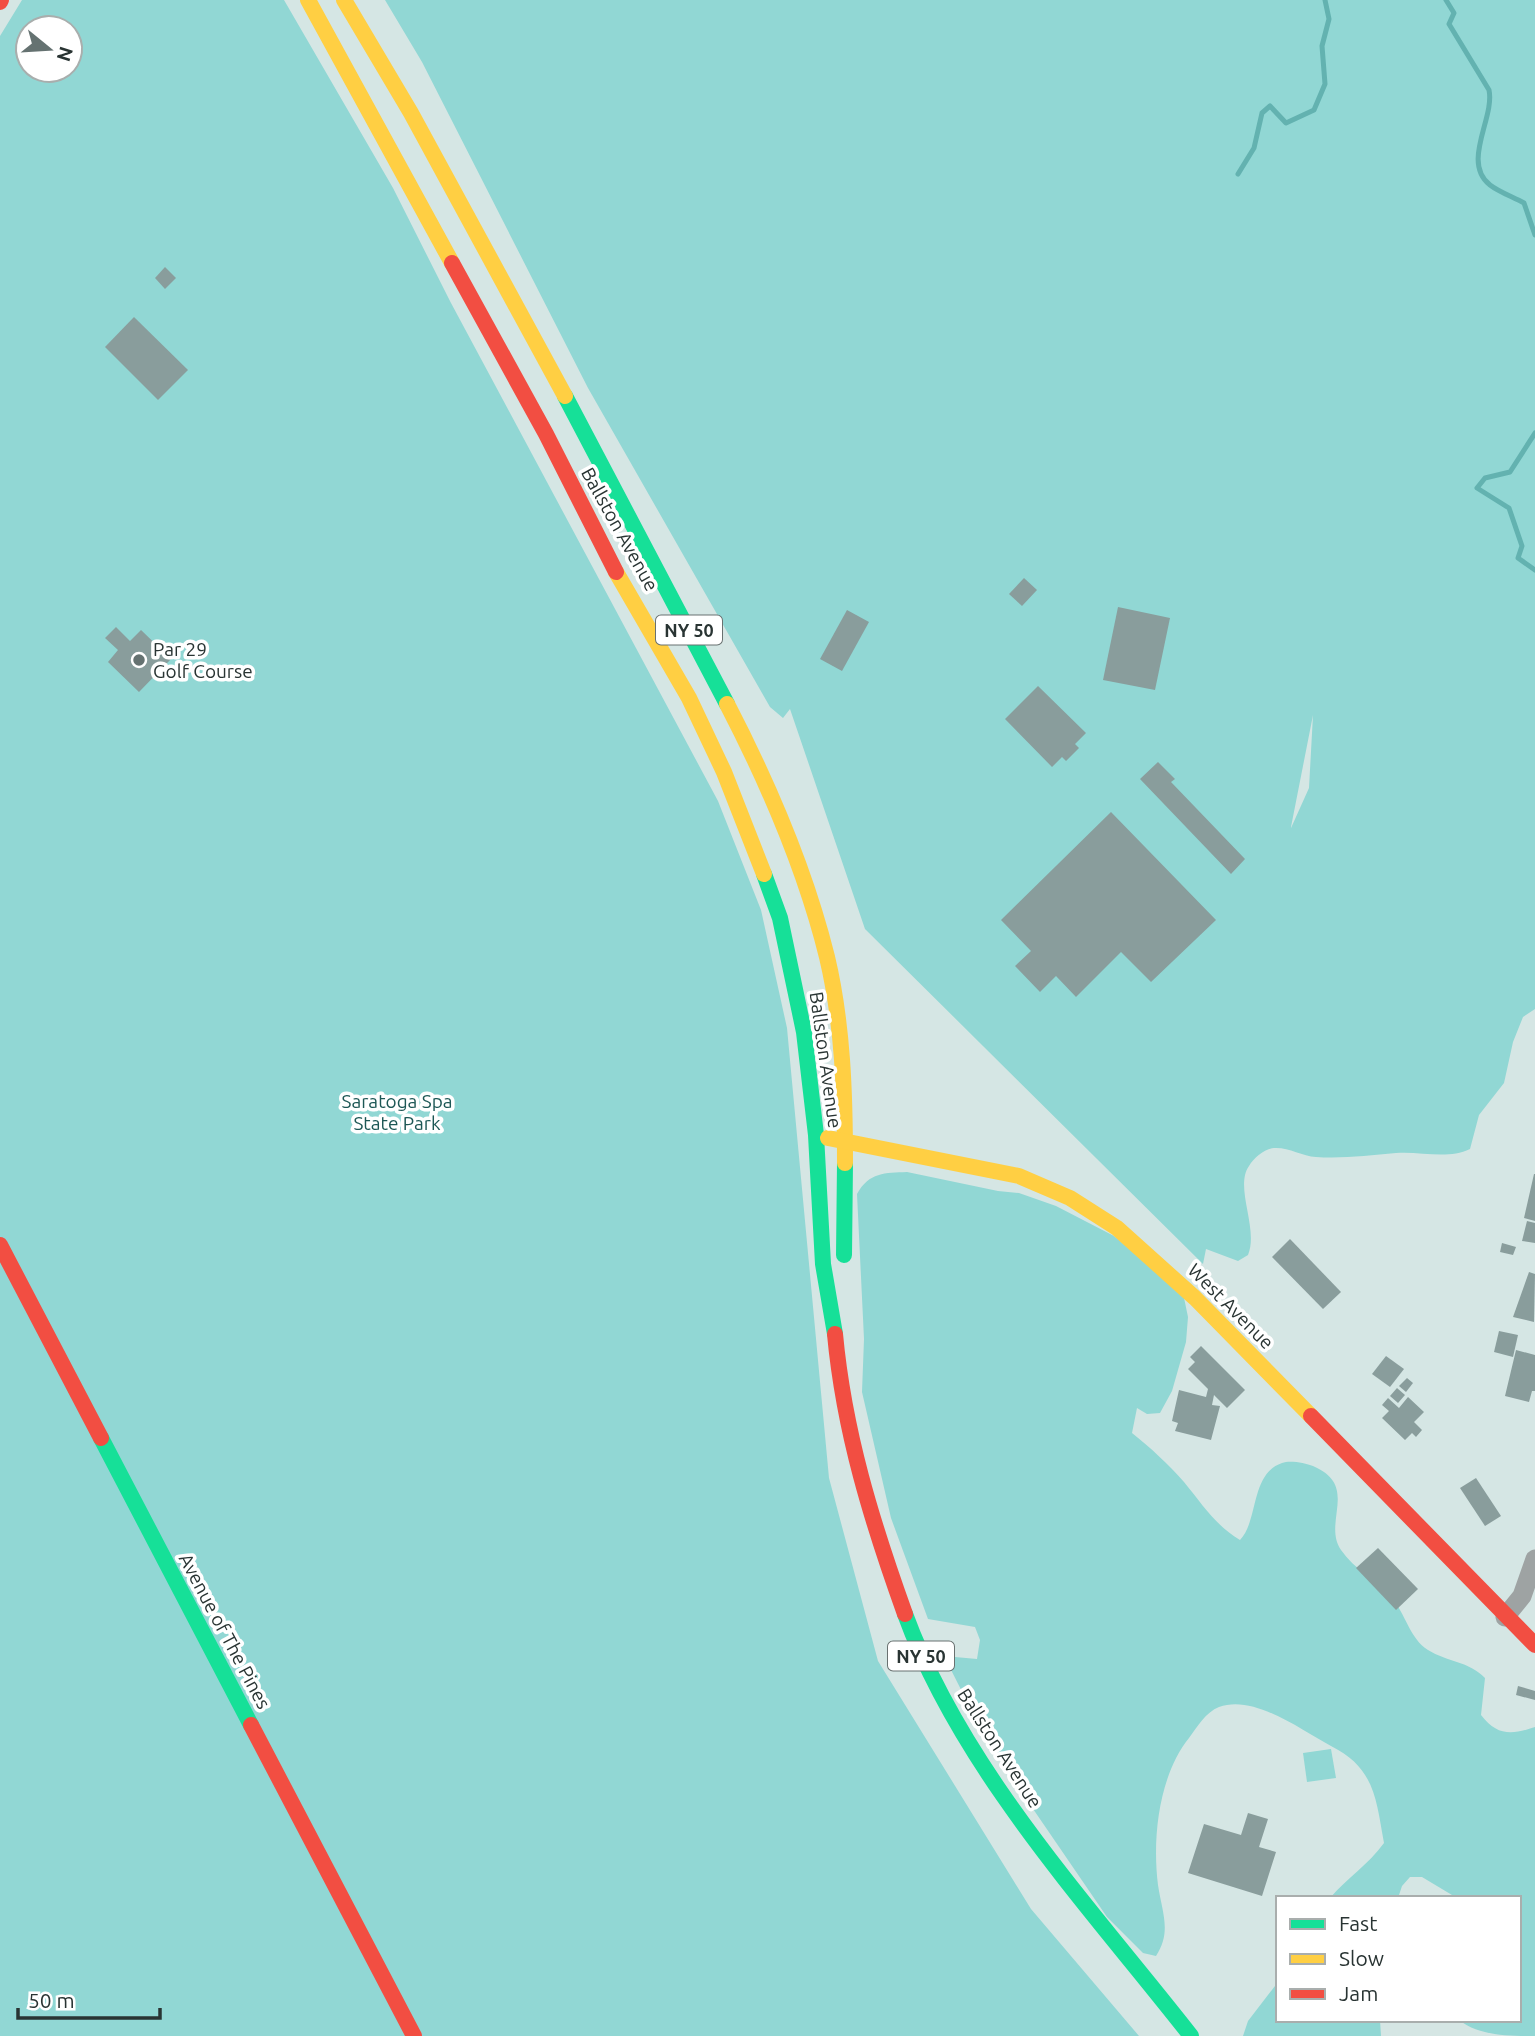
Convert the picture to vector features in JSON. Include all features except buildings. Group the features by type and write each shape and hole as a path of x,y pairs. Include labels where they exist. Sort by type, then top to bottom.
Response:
{"main road":[{"name":"Ballston Avenue","path":"308,0 540,422 603,549 658,640 724,772 780,918 804,1032 816,1135 823,1264 834,1317 838,1365 852,1451 877,1537 921,1658 967,1741 1017,1814 1191,2036"},
{"name":"Ballston Avenue","path":"344,0 411,113 634,522 763,774 803,874 827,958 845,1084 844,1260 834,1317"},
{"name":"West Avenue","path":"816,1135 1019,1176 1070,1198 1117,1228 1195,1298 1535,1645"},
{"name":"Avenue of The Pines","path":"0,1245 414,2036"}],"street":[{"path":"1505,1617 1522,1596 1535,1559"}],"green space":[{"name":"Saratoga Spa State Park","path":"22,0 284,0 393,188 451,303 718,801 761,910 787,1028 829,1478 878,1661 1031,1909 1139,2036 0,2036 0,36"},
{"path":"385,0 1535,0 1535,1009 1523,1017 1513,1042 1504,1083 1479,1115 1470,1149 1443,1155 1405,1153 1336,1157 1311,1156 1279,1148 1267,1150 1254,1160 1245,1175 1245,1197 1251,1233 1248,1255 1238,1261 1206,1249 1203,1264 865,929 790,709 783,718 770,707 588,388 422,62","holes":["1313,715 1309,788 1291,828"]},
{"path":"907,1172 1019,1193 1056,1206 1114,1236 1183,1293 1188,1317 1186,1342 1172,1391 1160,1413 1147,1414 1137,1408 1132,1433 1172,1469 1216,1521 1240,1540 1250,1521 1260,1487 1272,1469 1285,1462 1298,1462 1327,1474 1335,1484 1338,1494 1336,1539 1346,1557 1392,1598 1422,1645 1435,1654 1472,1668 1485,1678 1481,1715 1487,1722 1505,1732 1535,1727 1535,2036 1485,2032 1462,2022 1521,2022 1521,1896 1454,1896 1422,1877 1410,1877 1402,1886 1399,1896 1332,1896 1384,1843 1371,1786 1357,1764 1346,1755 1292,1723 1262,1709 1233,1704 1214,1709 1195,1729 1171,1770 1164,1788 1157,1828 1156,1867 1165,1930 1156,1956 1143,1953 1107,1917 988,1743 944,1656 977,1659 980,1640 975,1627 928,1619 891,1518 862,1392 864,1339 857,1194 867,1181 885,1174"},
{"path":"1331,1749 1336,1778 1307,1782 1303,1753"},
{"path":"1276,1985 1276,2022 1380,2022 1381,2036 1243,2036 1248,2021"}],"waterway":[{"path":"1238,174 1254,148 1262,113 1270,106 1286,123 1314,110 1325,84 1322,46 1329,19 1325,0"},
{"path":"1446,0 1454,13 1449,24 1489,90 1490,101 1478,164 1482,175 1494,188 1524,203 1535,235"},
{"path":"1535,433 1510,472 1485,478 1477,488 1509,508 1522,546 1518,558 1535,570"}],"traffic: fast":[{"path":"565,396 727,704"},
{"path":"764,874 780,918 804,1032 816,1135 823,1264 835,1334"},
{"path":"844,1255 845,1163"},
{"path":"101,1438 251,1725"},
{"path":"905,1614 930,1672 960,1728 994,1782 1071,1887 1191,2036"}],"traffic: slow":[{"path":"308,0 452,263"},
{"path":"344,0 411,113 565,396"},
{"path":"616,572 689,698 724,772 764,874"},
{"path":"727,704 757,765 797,859 827,957 837,1008 842,1060 845,1163"},
{"path":"828,1138 1019,1176 1070,1198 1117,1228 1195,1298 1311,1416"}],"traffic: jam":[{"path":"452,263 546,434 616,572"},
{"path":"0,1245 101,1438"},
{"path":"835,1334 852,1441 881,1545 905,1614"},
{"path":"1311,1416 1535,1645"},
{"path":"251,1725 414,2036"}],"place":[{"name":"Par 29 Golf Course","path":"139,660"}]}
